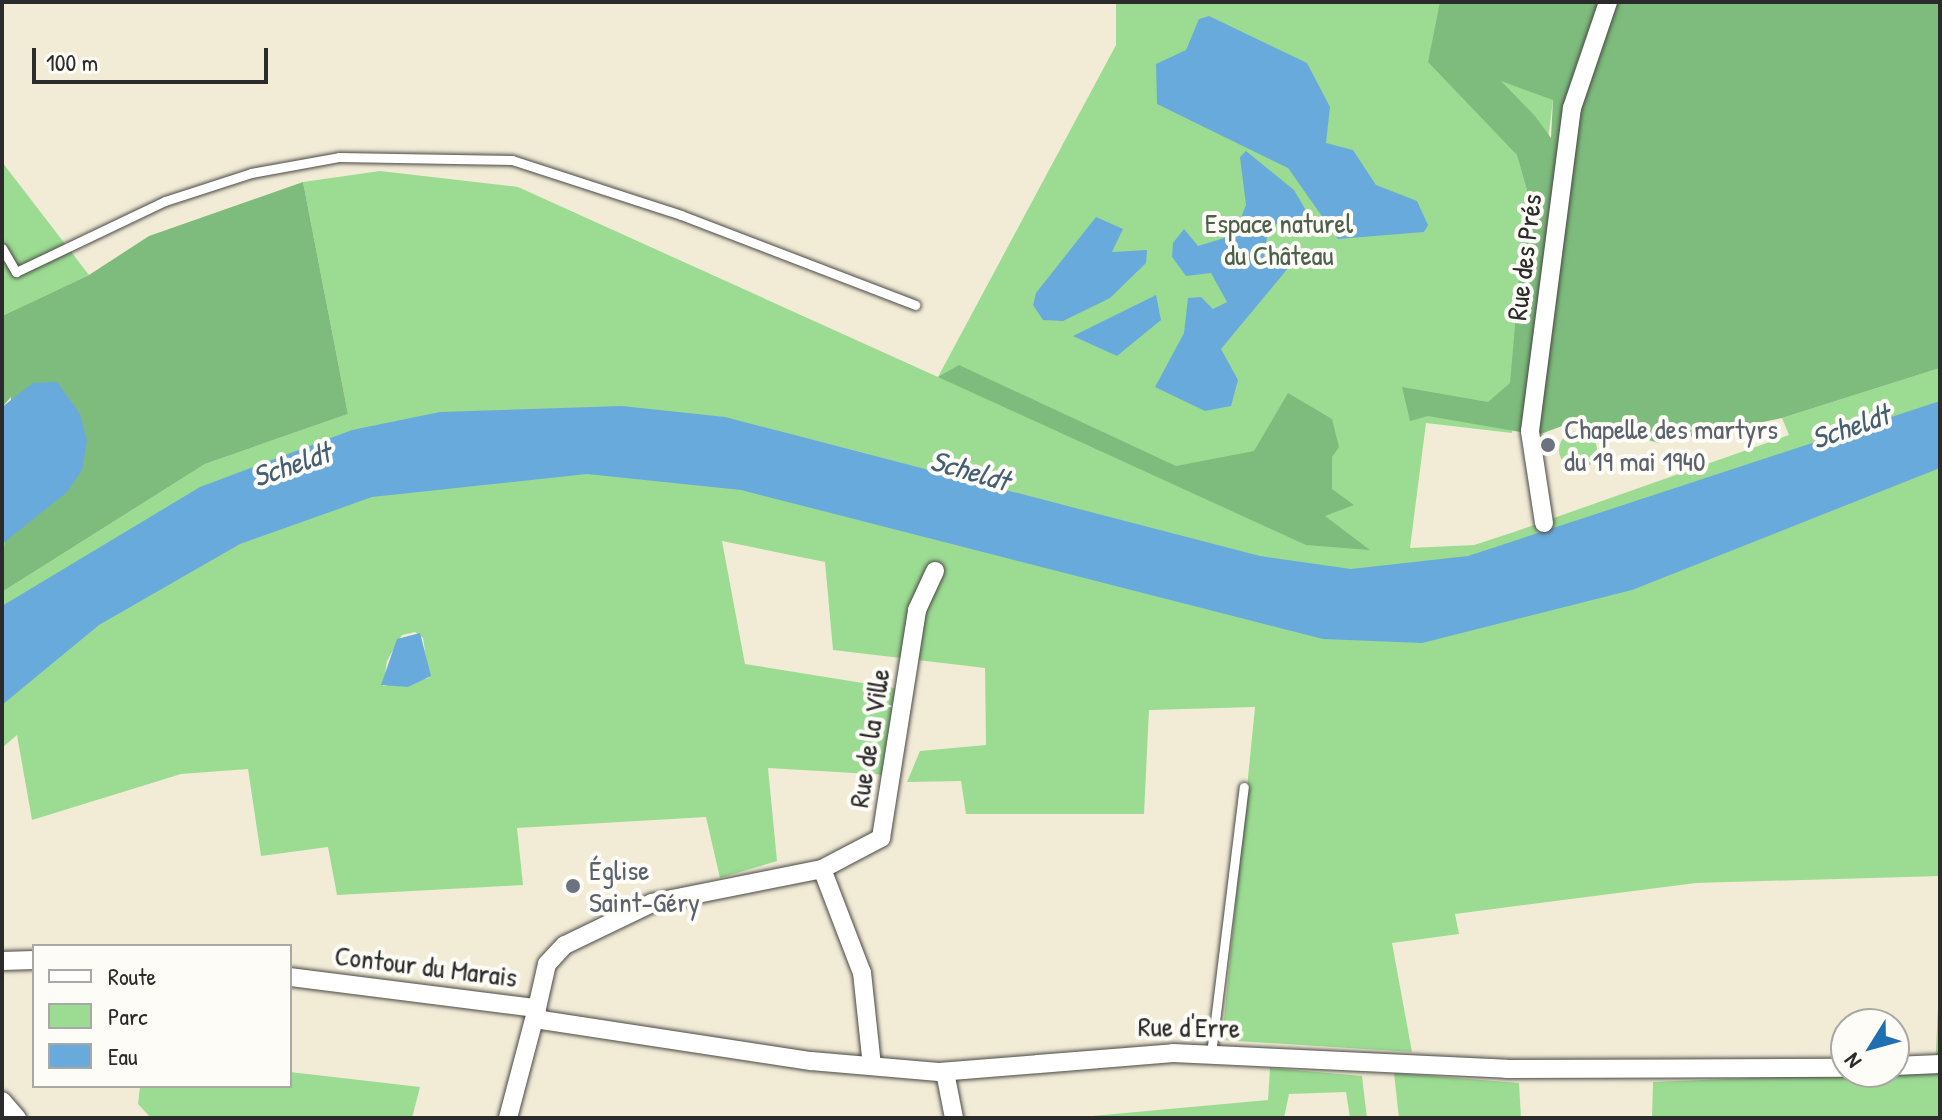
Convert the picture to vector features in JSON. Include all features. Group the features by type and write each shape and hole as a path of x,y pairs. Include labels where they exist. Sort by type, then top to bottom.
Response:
{"street":[{"name":"Rue des Prés","path":"1544,523 1530,453 1532,416 1572,108 1608,2"},
{"name":"Rue de la Ville","path":"822,869 881,838 917,610 935,571"},
{"path":"536,1014 547,964 565,945 652,903 822,869 862,973 872,1066"},
{"path":"2,961 32,960"},
{"name":"Contour du Marais","path":"292,977 536,1014 508,1118"},
{"name":"Rue d'Erre","path":"536,1014 872,1066 945,1072 1112,1055 1211,1054 1507,1069 1830,1068"},
{"path":"1910,1065 1940,1064"},
{"path":"945,1072 954,1118"},
{"path":"2,1101 17,1118"}],"lane":[{"path":"2,248 16,272 165,201 251,173 339,157 512,160 681,215 915,305"},
{"path":"1211,1054 1244,787"}],"green space":[{"name":"Espace naturel du Château","path":"1116,2 1470,2 1553,100 1512,433 1426,423 1410,548 1474,545 1514,532 1789,435 1782,418 1940,368 1940,876 1696,883 1455,914 1459,934 1392,943 1412,1052 1222,1040 1255,707 1149,710 1144,814 966,814 961,781 907,782 920,751 986,745 985,668 833,650 825,562 722,541 745,664 900,689 888,775 768,768 777,861 720,878 706,817 517,828 523,885 337,895 328,847 261,856 248,769 181,774 32,820 17,735 2,748 2,592 205,464 348,414 303,182 380,171 518,187 938,377 1116,45","holes":["415,632 423,638 429,678 383,686 387,661 402,635"]},
{"path":"1440,2 1940,2 1940,368 1782,418 1659,443 1578,420 1538,435 1428,416 1410,421 1402,387 1488,402 1510,383 1527,190 1517,155 1428,62","holes":["1501,81 1553,100 1551,138 1535,116"]},
{"path":"2,162 89,275 2,316"},
{"path":"303,182 348,414 205,464 2,592 11,397 2,407 2,316 89,275 149,236"},
{"path":"959,365 1176,466 1254,451 1288,393 1332,419 1339,447 1332,457 1332,489 1354,505 1325,516 1370,550 1306,545 938,377"},
{"path":"1578,431 1591,437 1597,450 1591,463 1578,469 1565,463 1559,450 1565,437"},
{"path":"1940,963 1940,1118 1652,1118 1653,1082 1830,1075 1830,1088 1910,1088 1910,1072 1935,1071"},
{"path":"1270,1068 1362,1076 1367,1118 1350,1118 1346,1092 1289,1094 1284,1118 1070,1118 1268,1100"},
{"path":"292,1072 420,1087 412,1118 151,1118 138,1104 140,1088 292,1088"},
{"path":"1394,1073 1519,1083 1521,1118 1399,1118"}],"water":[{"path":"1209,16 1307,63 1330,107 1326,143 1353,150 1376,185 1417,201 1428,225 1424,232 1338,239 1288,168 1157,104 1156,64 1186,50 1199,19"},
{"path":"1246,151 1294,190 1318,231 1269,223 1263,263 1273,265 1284,247 1296,252 1294,261 1221,349 1238,380 1231,406 1205,411 1155,387 1184,333 1188,298 1201,297 1213,309 1227,302 1211,273 1186,276 1172,257 1173,243 1184,229 1198,246 1234,235 1246,205 1240,157"},
{"path":"1096,217 1123,229 1112,252 1147,250 1146,263 1110,298 1063,321 1043,320 1033,305 1036,293"},
{"path":"1156,295 1161,320 1117,356 1073,336"},
{"path":"57,382 80,414 87,441 82,470 67,492 2,544 2,407 33,383"},
{"name":"Scheldt","path":"1940,401 1940,468 1632,590 1422,643 1323,639 741,490 587,474 372,497 240,544 99,625 2,705 2,606 200,487 352,430 440,412 622,406 725,417 1260,556 1351,569 1468,556"},
{"path":"420,633 431,676 408,687 381,685 397,639"}],"place":[{"name":"Chapelle des martyrs du 19 mai 1940","path":"1548,445"},
{"name":"Église Saint-Géry","path":"573,886"}]}
